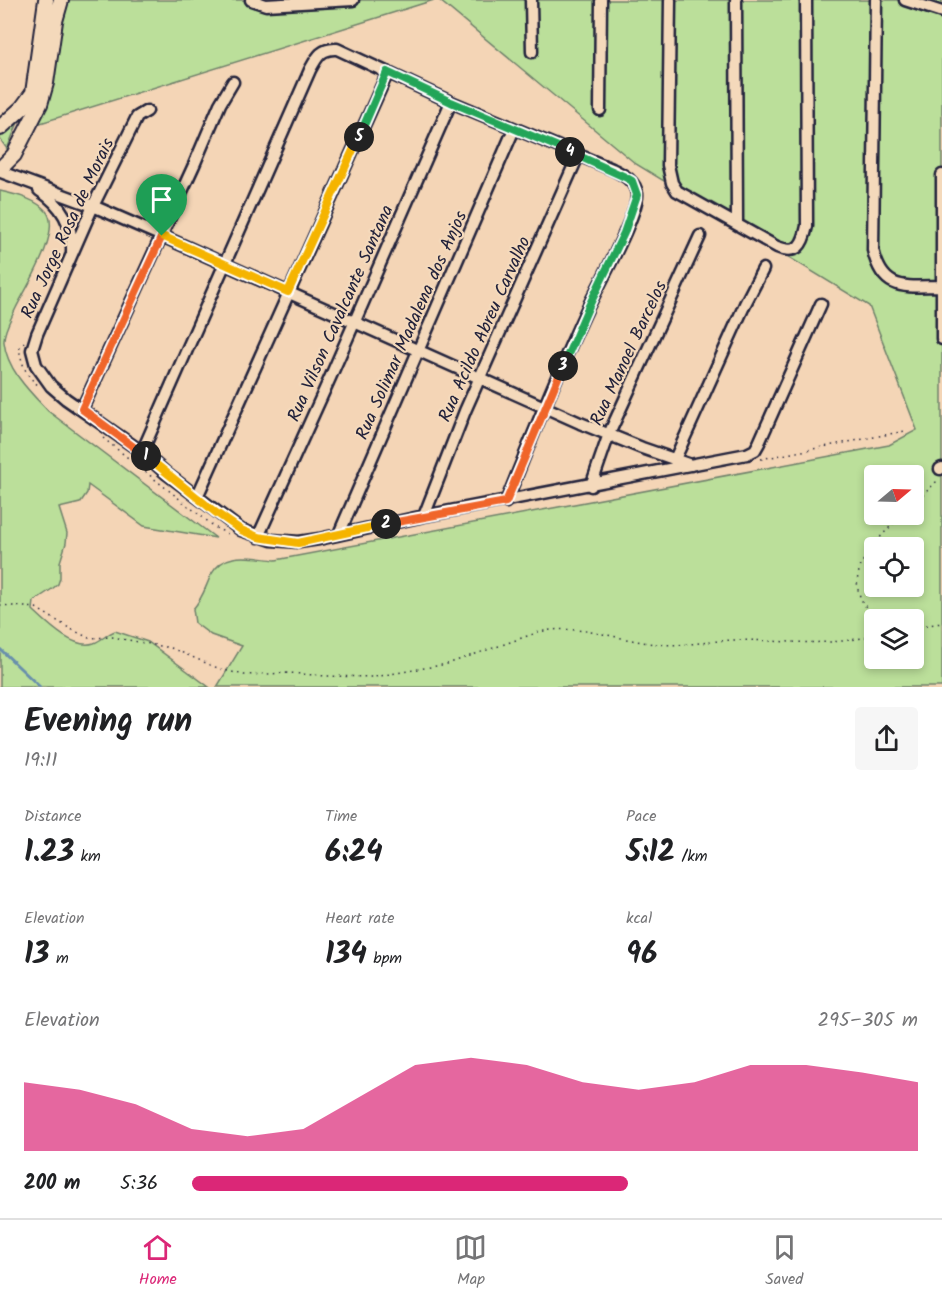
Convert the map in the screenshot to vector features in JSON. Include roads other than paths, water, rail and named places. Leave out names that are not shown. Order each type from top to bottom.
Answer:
[{"type":"street","points":[[0,128],[22,108],[33,93],[46,0]]},
{"type":"street","points":[[60,0],[46,83],[40,104],[14,156],[1,167],[55,201],[63,211],[71,231],[72,258]]},
{"type":"street","points":[[252,0],[266,5],[353,0]]},
{"type":"street","points":[[531,0],[532,52]]},
{"type":"street","points":[[600,110],[601,0]]},
{"type":"street","points":[[670,0],[668,165],[672,183],[685,196],[787,251],[800,246],[805,238],[807,226],[806,0]]},
{"type":"street","points":[[736,0],[737,224]]},
{"type":"street","points":[[876,0],[873,250],[881,273],[894,283],[907,286],[941,286]]},
{"type":"street","points":[[905,0],[942,12]]},
{"type":"street","points":[[142,452],[310,70],[320,53],[327,49],[340,50],[451,102],[632,181],[637,195],[624,233],[545,406],[506,502]]},
{"type":"street","points":[[197,496],[387,72]]},
{"type":"street","points":[[233,82],[223,98],[82,409],[142,452],[241,530],[258,537],[298,543],[424,516],[591,486],[747,454],[754,450],[821,304]]},
{"type":"street","name":"Rua Vilson Cavalcante Santana","points":[[258,537],[451,102]]},
{"type":"street","name":"Rua Jorge Rosa de Morais","points":[[82,409],[51,386],[36,365],[32,350],[93,206],[137,117],[147,111]]},
{"type":"street","name":"Rua Solimar Madalena dos Anjos","points":[[339,534],[514,129]]},
{"type":"street","name":"Rua Acildo Abreu Carvalho","points":[[424,516],[480,377],[578,156]]},
{"type":"street","points":[[942,175],[942,339]]},
{"type":"street","points":[[24,180],[93,206],[609,434],[692,465]]},
{"type":"street","name":"Rua Manoel Barcelos","points":[[591,486],[609,434],[700,236]]},
{"type":"street","points":[[675,459],[741,312],[763,269]]},
{"type":"waterway","points":[[0,649],[40,687]]}]
